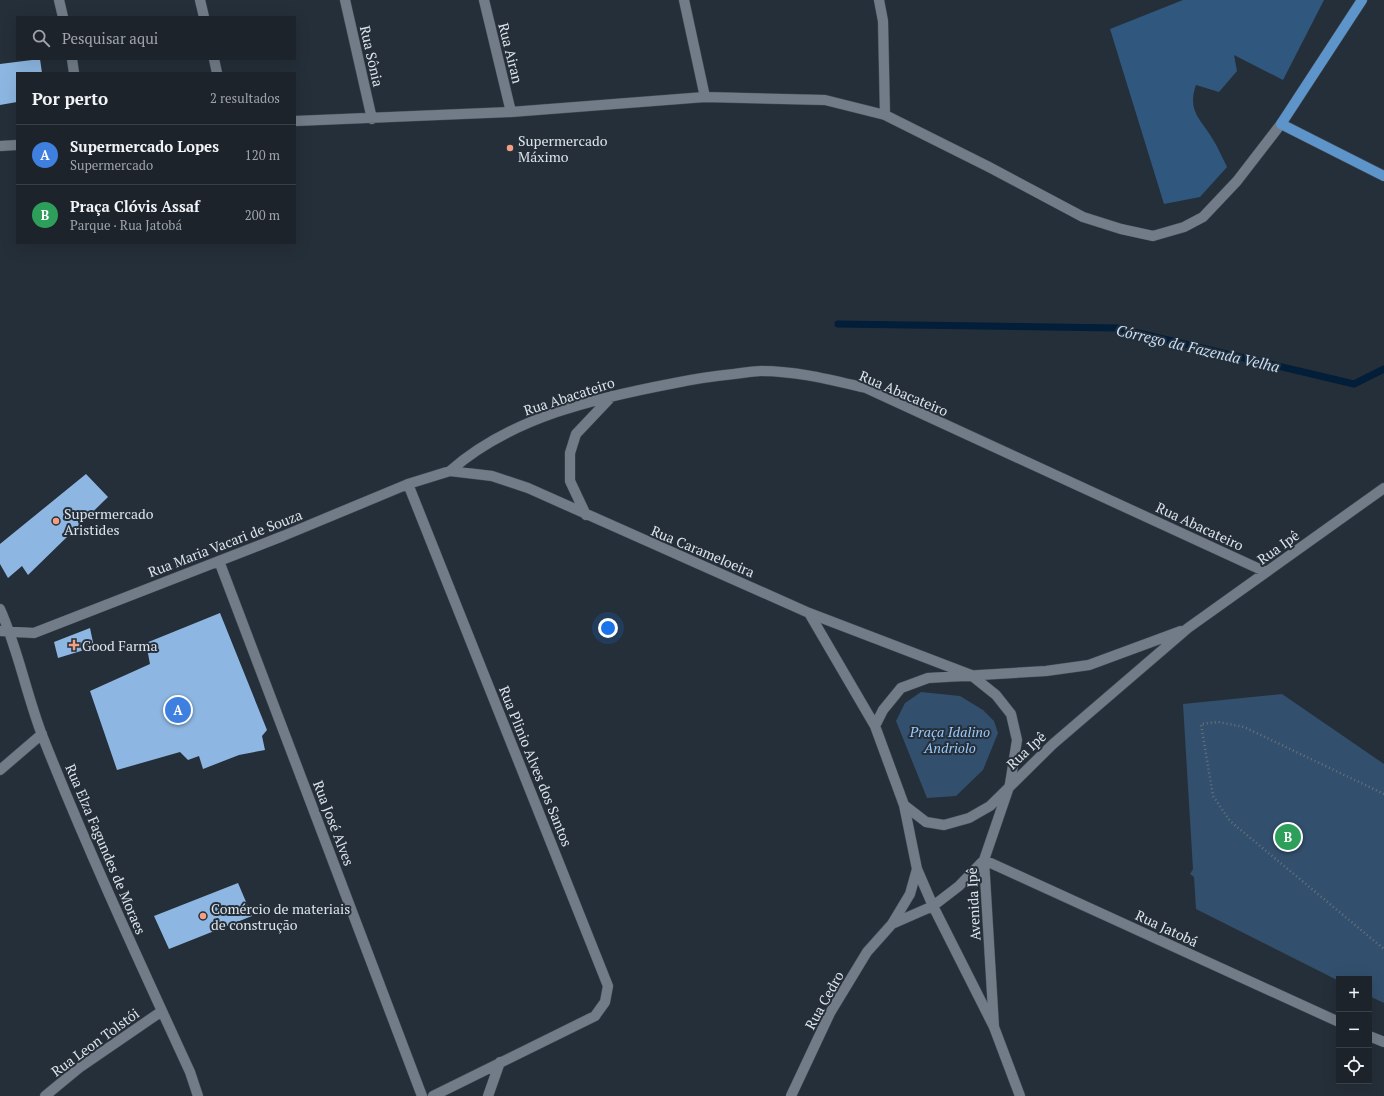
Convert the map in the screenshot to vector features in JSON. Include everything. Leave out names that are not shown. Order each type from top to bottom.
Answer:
[{"type":"main road","points":[[1362,0],[1281,124],[1384,176]]},
{"type":"street","points":[[59,0],[63,16]]},
{"type":"street","points":[[200,0],[204,16]]},
{"type":"street","name":"Rua Sônia","points":[[345,0],[372,119]]},
{"type":"street","name":"Rua Airan","points":[[484,0],[511,112]]},
{"type":"street","points":[[684,0],[705,97]]},
{"type":"street","points":[[879,0],[883,21],[885,115]]},
{"type":"street","points":[[72,60],[74,72]]},
{"type":"street","points":[[214,60],[217,72]]},
{"type":"street","points":[[296,121],[511,112],[705,97],[825,100],[885,115],[989,167],[1083,217],[1121,229],[1152,236],[1184,227],[1203,217],[1237,182],[1281,124]]},
{"type":"street","points":[[0,146],[16,145]]},
{"type":"street","name":"Rua Abacateiro","points":[[450,471],[468,455],[501,435],[532,421],[613,395],[697,378],[761,371],[817,377],[866,388],[1266,572]]},
{"type":"street","points":[[586,515],[570,481],[570,454],[576,434],[613,395]]},
{"type":"street","name":"Rua Maria Vacari de Souza","points":[[5,631],[34,633],[283,536],[408,484],[450,471]]},
{"type":"street","name":"Rua Carameloeira","points":[[450,471],[492,476],[528,488],[809,613],[971,675]]},
{"type":"street","name":"Rua Plinio Alves dos Santos","points":[[408,484],[608,986],[605,1002],[596,1016],[433,1096]]},
{"type":"street","name":"Rua Ipê","points":[[1010,784],[1053,744],[1188,628],[1384,488]]},
{"type":"street","name":"Rua José Alves","points":[[219,560],[422,1096]]},
{"type":"street","name":"Rua Elza Fagundes de Moraes","points":[[0,609],[5,631],[42,734],[85,837],[190,1072],[198,1096]]},
{"type":"street","points":[[809,613],[875,726],[904,805],[926,822],[944,825],[970,818],[990,806],[1010,784],[1018,740],[1011,714],[996,695],[971,675],[928,678],[901,688],[883,710],[875,726]]},
{"type":"street","name":"Rua Ipê","points":[[971,675],[1046,671],[1089,665],[1188,628]]},
{"type":"street","points":[[0,770],[42,734]]},
{"type":"street","name":"Avenida Ipê","points":[[994,1027],[984,860],[1010,784]]},
{"type":"street","name":"Avenida Ipê","points":[[904,805],[917,869],[933,906],[994,1027],[1020,1096]]},
{"type":"street","name":"Rua Cedro","points":[[892,924],[933,906],[959,886],[984,860]]},
{"type":"street","name":"Rua Jatobá","points":[[984,860],[1336,1021]]},
{"type":"street","name":"Rua Cedro","points":[[791,1096],[830,1013],[867,952],[892,924],[910,894],[917,869]]},
{"type":"street","name":"Rua Leon Tolstói","points":[[45,1096],[79,1068],[162,1011]]},
{"type":"street","points":[[1372,1037],[1384,1042]]},
{"type":"street","points":[[488,1096],[500,1062]]},
{"type":"path","points":[[1384,794],[1244,727],[1218,722],[1201,724],[1213,796],[1230,821],[1384,949]]},
{"type":"green space","name":"Praça Idalino Andriolo","points":[[921,692],[960,696],[983,710],[994,721],[998,733],[983,770],[956,796],[927,798],[896,721],[905,703]]},
{"type":"green space","points":[[1282,694],[1384,764],[1384,1003],[1372,997],[1372,976],[1336,976],[1336,979],[1196,909],[1194,877],[1190,874],[1193,869],[1183,704]]},
{"type":"shaded area","points":[[1183,0],[1324,0],[1283,80],[1234,55],[1237,71],[1219,92],[1196,85],[1193,101],[1196,114],[1214,141],[1227,167],[1200,197],[1164,204],[1110,29]]},
{"type":"building","points":[[40,60],[42,72],[16,72],[16,102],[0,105],[0,64]]},
{"type":"building","name":"Supermercado Aristides","points":[[86,474],[108,497],[28,575],[22,566],[8,578],[0,564],[0,544]]},
{"type":"building","points":[[220,613],[267,730],[262,736],[265,750],[239,755],[203,769],[199,756],[188,760],[180,752],[117,770],[90,691],[150,664],[146,643]]},
{"type":"building","name":"Good Farma","points":[[90,628],[94,647],[58,658],[54,642]]},
{"type":"building","name":"Comércio de materiais de construção","points":[[238,883],[252,916],[169,949],[154,916]]},
{"type":"waterway","name":"Córrego da Fazenda Velha","points":[[838,324],[1117,328],[1354,384],[1384,369]]},
{"type":"place","name":"Supermercado Máximo","points":[[510,148]]},
{"type":"place","name":"Supermercado Aristides","points":[[56,521]]},
{"type":"place","name":"Good Farma","points":[[74,645]]},
{"type":"place","name":"Supermercado Lopes","points":[[178,710]]},
{"type":"place","name":"Praça Clóvis Assaf","points":[[1288,837]]},
{"type":"place","name":"Comércio de materiais de construção","points":[[203,916]]}]
